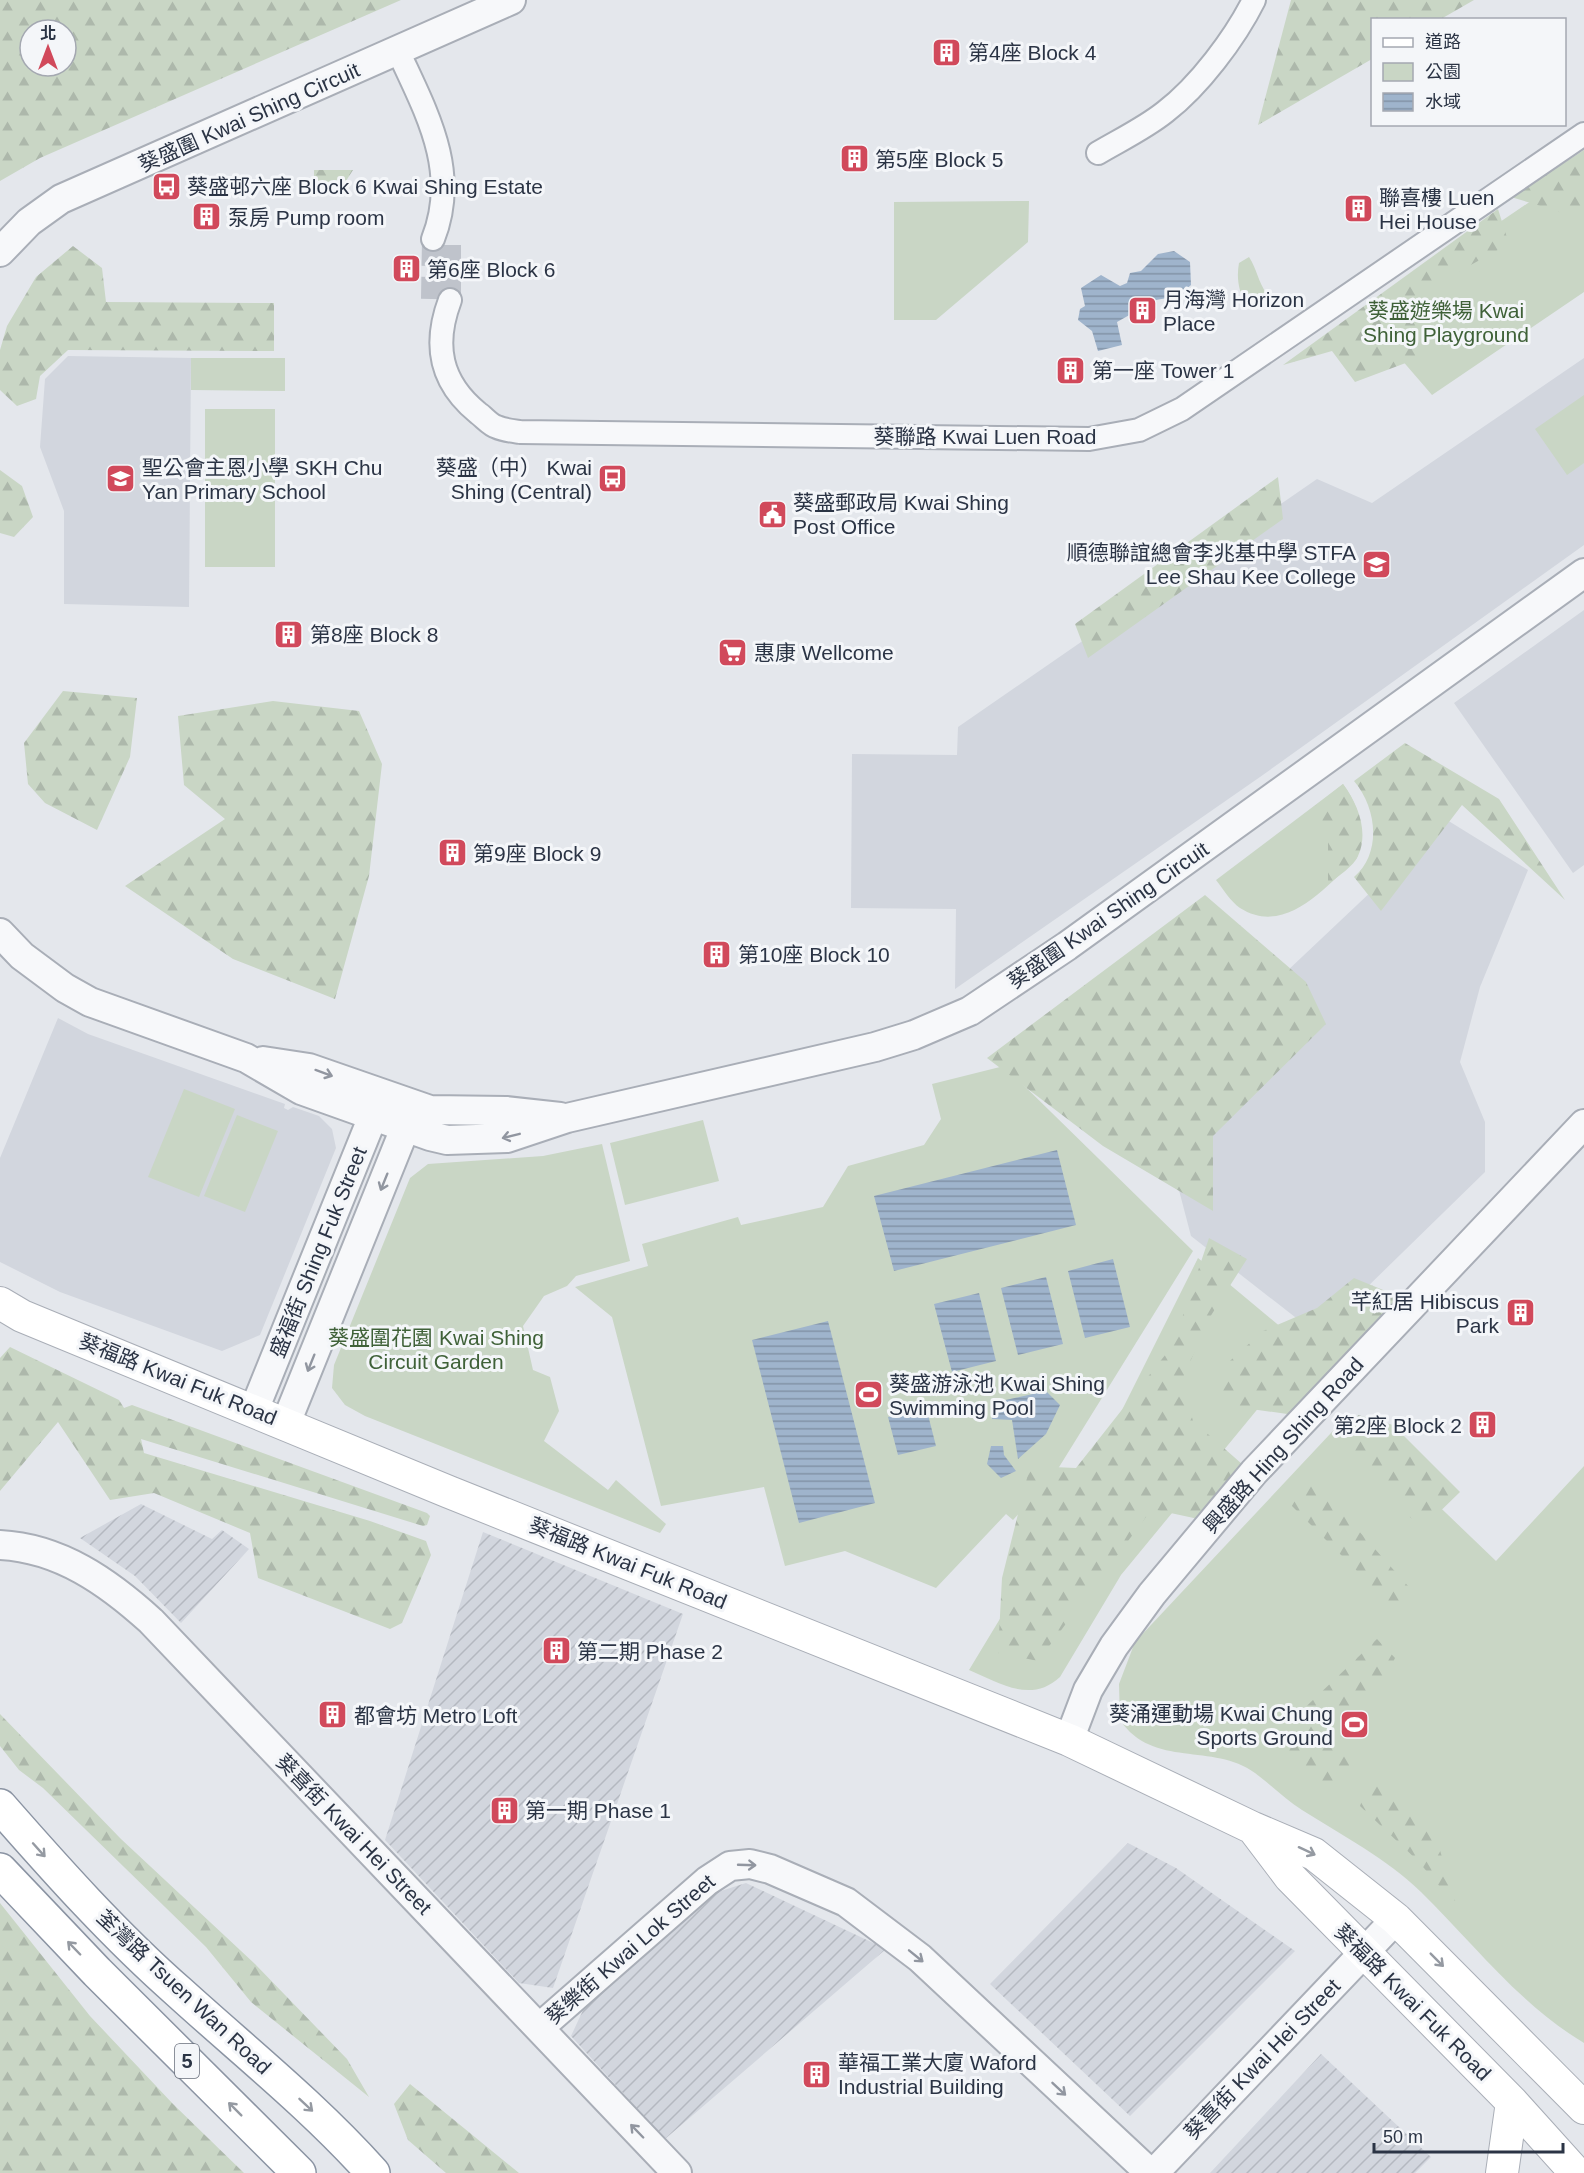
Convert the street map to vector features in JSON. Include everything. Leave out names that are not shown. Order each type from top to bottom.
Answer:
[{"type":"highway","name":"荃灣路 Tsuen Wan Road","points":[[0,1806],[79,1895],[178,1992],[273,2074],[339,2136],[373,2173]]},
{"type":"highway","name":"荃灣路 Tsuen Wan Road","points":[[0,1870],[288,2166]]},
{"type":"highway","points":[[339,2136],[395,2173]]},
{"type":"main road","name":"葵福路 Kwai Fuk Road","points":[[0,1303],[22,1316],[449,1492],[1069,1740],[1253,1828],[1314,1854],[1396,1919],[1584,2108]]},
{"type":"main road","name":"葵福路 Kwai Fuk Road","points":[[1253,1828],[1290,1877],[1512,2102],[1576,2173]]},
{"type":"main road","points":[[1549,2071],[1584,2075]]},
{"type":"main road","points":[[1502,2173],[1512,2102]]},
{"type":"street","name":"葵盛圍 Kwai Shing Circuit","points":[[0,252],[29,222],[61,199],[511,0]]},
{"type":"street","points":[[1098,153],[1165,112],[1182,96],[1239,28],[1254,0]]},
{"type":"street","points":[[398,51],[436,138],[442,163],[442,239]]},
{"type":"street","name":"葵聯路 Kwai Luen Road","points":[[441,299],[441,348],[445,369],[452,386],[463,401],[496,427],[520,432],[1089,439],[1139,430],[1182,409],[1584,134]]},
{"type":"street","name":"葵盛圍 Kwai Shing Circuit","points":[[0,933],[22,957],[65,988],[90,1002],[246,1058],[301,1090],[378,1105],[410,1117],[447,1140],[507,1138],[567,1118],[875,1047],[914,1035],[970,1011],[1076,939],[1584,573]]},
{"type":"street","name":"盛福街 Shing Fuk Street","points":[[254,1410],[378,1105]]},
{"type":"street","name":"盛福街 Shing Fuk Street","points":[[286,1423],[410,1117]]},
{"type":"street","name":"興盛路 Hing Shing Road","points":[[1069,1740],[1088,1690],[1114,1646],[1152,1594],[1254,1472],[1584,1124]]},
{"type":"street","name":"葵喜街 Kwai Hei Street","points":[[0,1545],[21,1546],[53,1555],[118,1591],[151,1621],[677,2173]]},
{"type":"street","name":"葵樂街 Kwai Lok Street","points":[[539,2028],[707,1881],[730,1866],[750,1864],[770,1869],[846,1902],[920,1958],[1152,2173]]},
{"type":"street","name":"葵喜街 Kwai Hei Street","points":[[1152,2173],[1396,1919]]},
{"type":"shaded area","name":"聖公會主恩小學 SKH Chu Yan Primary School","points":[[68,356],[191,358],[189,607],[64,604],[64,511],[40,447],[45,379]]},
{"type":"shaded area","points":[[1584,358],[1584,545],[1260,777],[955,989],[956,909],[851,908],[852,754],[957,755],[958,727],[1317,479],[1372,503]]},
{"type":"shaded area","points":[[1584,610],[1584,865],[1573,873],[1454,703]]},
{"type":"shaded area","points":[[1447,820],[1528,870],[1480,987],[1460,1062],[1485,1122],[1485,1172],[1318,1335],[1191,1236],[1169,1152],[1285,973]]},
{"type":"shaded area","points":[[58,1018],[88,1034],[285,1104],[284,1108],[288,1110],[293,1107],[319,1116],[332,1129],[336,1148],[260,1335],[222,1351],[60,1292],[0,1262],[0,1158]]},
{"type":"shaded area","points":[[141,1504],[212,1539],[222,1530],[249,1549],[181,1623],[135,1576],[80,1538]]},
{"type":"shaded area","points":[[483,1532],[683,1614],[553,1988],[519,1983],[385,1840]]},
{"type":"shaded area","points":[[1128,1843],[1176,1868],[1295,1951],[1130,2116],[990,1984]]},
{"type":"shaded area","points":[[746,1883],[886,1949],[665,2139],[571,2036],[592,1991],[702,1897]]},
{"type":"shaded area","points":[[1321,2054],[1431,2157],[1415,2173],[1210,2173]]},
{"type":"green space","points":[[0,0],[401,0],[40,158],[0,181]]},
{"type":"green space","points":[[1291,0],[1474,0],[1443,18],[1371,18],[1371,60],[1258,125]]},
{"type":"green space","points":[[1584,150],[1584,224],[1557,211],[1511,197]]},
{"type":"green space","name":"葵盛遊樂場 Kwai Shing Playground","points":[[1584,165],[1584,292],[1432,395],[1363,315]]},
{"type":"green space","points":[[314,170],[353,170],[337,195],[314,195]]},
{"type":"green space","points":[[1029,201],[1028,242],[936,320],[894,320],[894,202]]},
{"type":"green space","points":[[1498,209],[1509,244],[1425,290],[1419,358],[1355,382],[1332,351],[1283,365]]},
{"type":"green space","points":[[73,246],[102,268],[106,302],[274,303],[274,351],[68,350],[40,376],[36,399],[17,406],[0,390],[0,350],[7,326],[36,277]]},
{"type":"green space","points":[[1249,257],[1267,294],[1248,308],[1240,292],[1238,275],[1239,263]]},
{"type":"green space","points":[[191,358],[285,358],[285,391],[191,390]]},
{"type":"green space","points":[[1584,395],[1584,463],[1567,475],[1535,429]]},
{"type":"green space","points":[[205,409],[275,409],[275,567],[205,567]]},
{"type":"green space","points":[[0,470],[22,486],[33,517],[14,537],[0,533]]},
{"type":"green space","points":[[1278,477],[1283,519],[1088,658],[1075,624]]},
{"type":"green space","points":[[63,691],[137,698],[130,757],[97,830],[45,803],[28,784],[24,743]]},
{"type":"green space","points":[[273,701],[359,711],[382,764],[369,876],[335,999],[233,959],[125,886],[225,819],[184,785],[178,716]]},
{"type":"green space","points":[[1405,743],[1499,799],[1565,900],[1462,805],[1381,911],[1354,877],[1369,856],[1373,830],[1368,804],[1354,781]]},
{"type":"green space","points":[[1343,784],[1357,810],[1361,828],[1357,858],[1318,894],[1289,912],[1273,916],[1257,915],[1240,908],[1230,899],[1216,880]]},
{"type":"green space","points":[[1343,784],[1360,818],[1361,847],[1356,860],[1330,883],[1328,881],[1328,830],[1314,807]]},
{"type":"green space","points":[[1205,895],[1306,982],[1326,1024],[1213,1136],[1213,1211],[1103,1146],[987,1058]]},
{"type":"green space","name":"葵盛游泳池 Kwai Shing Swimming Pool","points":[[1004,1066],[1193,1251],[1056,1472],[1013,1520],[1006,1514],[936,1588],[845,1551],[785,1566],[764,1487],[661,1506],[612,1317],[575,1287],[648,1266],[642,1244],[738,1217],[741,1225],[823,1207],[848,1166],[924,1145],[941,1119],[932,1084]]},
{"type":"green space","points":[[184,1089],[235,1109],[199,1197],[148,1177]]},
{"type":"green space","points":[[237,1115],[278,1131],[245,1212],[204,1196]]},
{"type":"green space","points":[[703,1120],[719,1181],[625,1205],[610,1143]]},
{"type":"green space","name":"葵盛圍花園 Kwai Shing Circuit Garden","points":[[602,1144],[630,1261],[576,1276],[567,1286],[544,1296],[523,1326],[533,1370],[550,1377],[559,1411],[544,1441],[608,1490],[616,1480],[666,1524],[660,1533],[365,1416],[345,1405],[332,1388],[334,1365],[410,1178],[428,1164],[543,1156]]},
{"type":"green space","points":[[1209,1238],[1247,1259],[1210,1317],[1182,1380],[1193,1421],[1242,1464],[1203,1520],[1152,1509],[1038,1661],[998,1653],[1002,1578],[1030,1466],[1076,1468],[1173,1345]]},
{"type":"green space","points":[[1198,1258],[1307,1349],[1121,1575],[1060,1677],[1049,1685],[1027,1690],[1004,1685],[969,1670],[1102,1450]]},
{"type":"green space","points":[[1354,1278],[1405,1299],[1294,1415],[1223,1405],[1221,1369],[1263,1331],[1317,1308]]},
{"type":"green space","points":[[10,1347],[119,1400],[124,1408],[132,1405],[427,1513],[430,1516],[427,1525],[423,1526],[141,1439],[144,1453],[370,1521],[426,1541],[431,1555],[402,1623],[390,1629],[258,1578],[250,1533],[154,1493],[110,1500],[58,1422],[0,1491],[0,1358]]},
{"type":"green space","points":[[1358,1415],[1393,1425],[1460,1492],[1422,1529],[1340,1447]]},
{"type":"green space","name":"葵涌運動場 Kwai Chung Sports Ground","points":[[1346,1417],[1496,1561],[1584,1466],[1584,2043],[1518,1992],[1421,1892],[1379,1858],[1302,1810],[1255,1773],[1238,1764],[1221,1759],[1149,1745],[1134,1735],[1120,1720],[1119,1684],[1135,1642]]},
{"type":"green space","points":[[1302,1480],[1323,1491],[1417,1596],[1401,1615],[1285,1499]]},
{"type":"green space","points":[[1377,1639],[1395,1658],[1384,1681],[1322,1739],[1354,1757],[1331,1797],[1271,1740]]},
{"type":"green space","points":[[0,1714],[121,1839],[255,1964],[347,2059],[369,2097],[251,2002],[206,1947],[43,1788],[19,1770],[0,1746]]},
{"type":"green space","points":[[1371,1776],[1389,1789],[1436,1837],[1457,1907],[1418,1861],[1360,1806]]},
{"type":"green space","points":[[0,1903],[90,2016],[173,2104],[244,2173],[0,2173]]},
{"type":"green space","points":[[410,2084],[519,2173],[446,2173],[408,2140],[394,2104]]},
{"type":"water","points":[[1174,251],[1190,262],[1191,285],[1178,296],[1156,300],[1117,322],[1122,345],[1098,351],[1092,331],[1078,320],[1080,309],[1085,306],[1081,288],[1101,275],[1120,286],[1127,283],[1130,273],[1141,271],[1158,254]]},
{"type":"water","points":[[1057,1150],[1076,1225],[894,1271],[874,1196]]},
{"type":"water","points":[[1113,1259],[1130,1327],[1085,1338],[1068,1271]]},
{"type":"water","points":[[1046,1277],[1063,1344],[1018,1355],[1001,1288]]},
{"type":"water","points":[[979,1293],[996,1361],[952,1372],[934,1304]]},
{"type":"water","points":[[828,1321],[875,1503],[799,1523],[752,1340]]},
{"type":"water","points":[[1046,1391],[1060,1405],[1046,1434],[1018,1459],[1012,1420],[992,1419],[992,1403]]},
{"type":"water","points":[[926,1407],[936,1446],[898,1455],[888,1417]]},
{"type":"water","points":[[991,1446],[1003,1446],[1004,1455],[1016,1471],[1001,1478],[987,1464]]},
{"type":"tunnel","points":[[432,299],[433,239]]},
{"type":"tunnel","points":[[450,239],[450,300]]},
{"type":"place","name":"第4座 Block 4","points":[[947,52]]},
{"type":"place","name":"第5座 Block 5","points":[[854,159]]},
{"type":"place","name":"葵盛邨六座 Block 6 Kwai Shing Estate","points":[[166,186]]},
{"type":"place","name":"聯喜樓 Luen Hei House","points":[[1358,209]]},
{"type":"place","name":"泵房 Pump room","points":[[207,217]]},
{"type":"place","name":"第6座 Block 6","points":[[406,269]]},
{"type":"place","name":"月海灣 Horizon Place","points":[[1142,311]]},
{"type":"place","name":"第一座 Tower 1","points":[[1071,370]]},
{"type":"place","name":"聖公會主恩小學 SKH Chu Yan Primary School","points":[[121,479]]},
{"type":"place","name":"葵盛（中） Kwai Shing (Central)","points":[[613,479]]},
{"type":"place","name":"葵盛郵政局 Kwai Shing Post Office","points":[[772,514]]},
{"type":"place","name":"順德聯誼總會李兆基中學 STFA Lee Shau Kee College","points":[[1377,564]]},
{"type":"place","name":"第8座 Block 8","points":[[289,634]]},
{"type":"place","name":"惠康 Wellcome","points":[[733,652]]},
{"type":"place","name":"第9座 Block 9","points":[[452,853]]},
{"type":"place","name":"第10座 Block 10","points":[[717,954]]},
{"type":"place","name":"芊紅居 Hibiscus Park","points":[[1520,1313]]},
{"type":"place","name":"葵盛游泳池 Kwai Shing Swimming Pool","points":[[868,1395]]},
{"type":"place","name":"第2座 Block 2","points":[[1483,1425]]},
{"type":"place","name":"第二期 Phase 2","points":[[556,1651]]},
{"type":"place","name":"都會坊 Metro Loft","points":[[333,1715]]},
{"type":"place","name":"葵涌運動場 Kwai Chung Sports Ground","points":[[1354,1725]]},
{"type":"place","name":"第一期 Phase 1","points":[[504,1810]]},
{"type":"place","name":"華福工業大廈 Waford Industrial Building","points":[[817,2074]]}]
